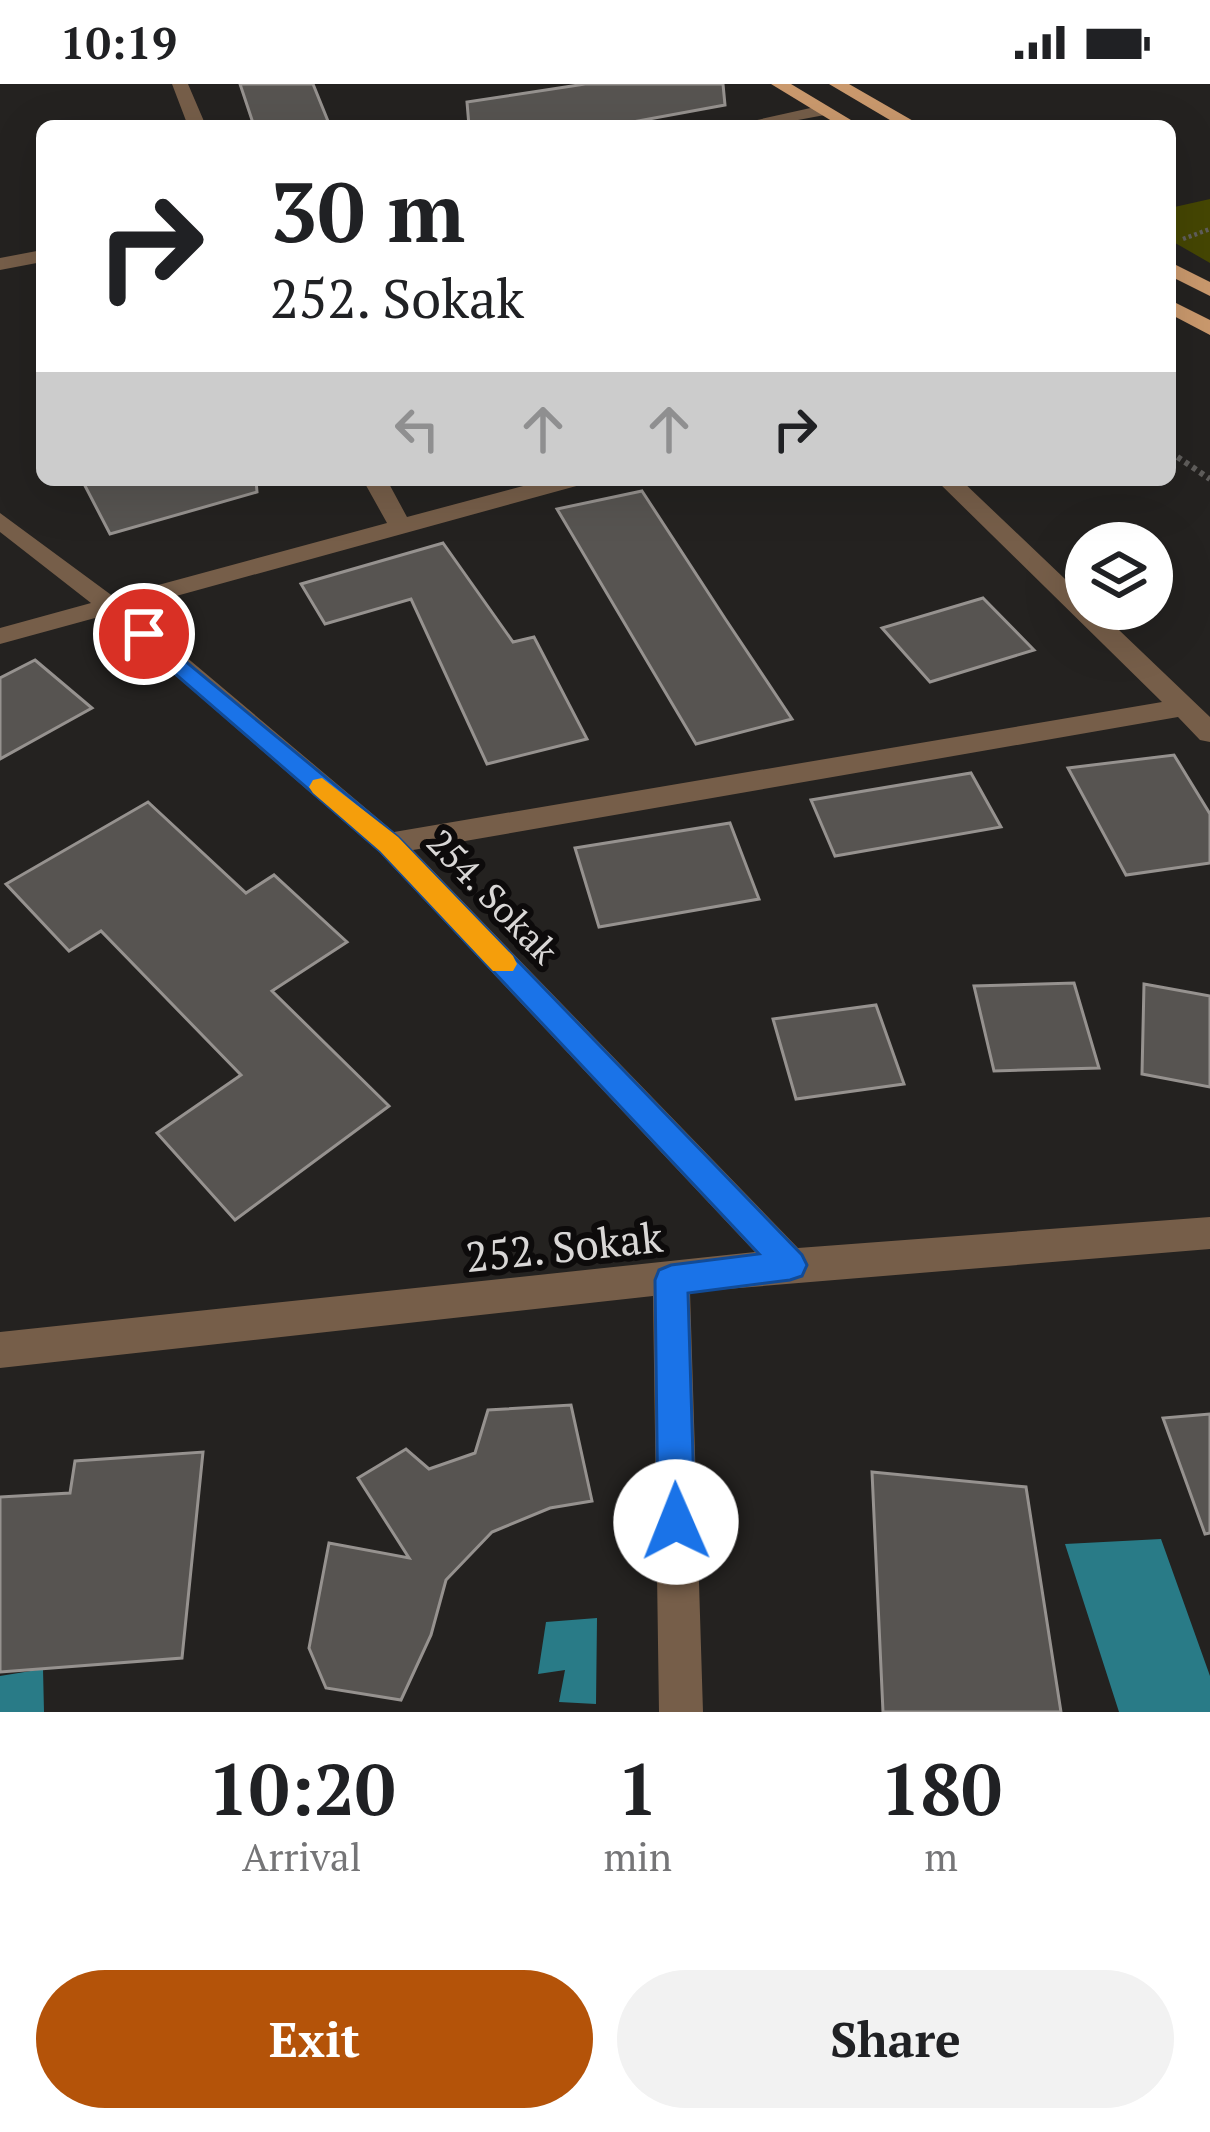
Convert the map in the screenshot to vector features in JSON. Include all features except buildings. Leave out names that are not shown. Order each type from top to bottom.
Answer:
[{"type":"main road","points":[[778,84],[842,120]]},
{"type":"main road","points":[[837,84],[903,120]]},
{"type":"main road","points":[[1176,271],[1209,288]]},
{"type":"main road","points":[[1176,309],[1210,329]]},
{"type":"street","points":[[180,84],[195,120]]},
{"type":"street","points":[[771,120],[824,110]]},
{"type":"street","points":[[0,264],[36,257]]},
{"type":"street","points":[[378,486],[400,526]]},
{"type":"street","points":[[0,636],[550,486]]},
{"type":"street","points":[[954,486],[1210,733]]},
{"type":"street","name":"254. Sokak","points":[[0,520],[110,605],[389,844],[790,1265]]},
{"type":"street","points":[[389,844],[1179,708]]},
{"type":"street","name":"252. Sokak","points":[[0,1350],[790,1265],[1210,1232]]},
{"type":"street","points":[[671,1280],[681,1712]]},
{"type":"path","points":[[1176,241],[1210,229]]},
{"type":"path","points":[[1176,456],[1210,479]]},
{"type":"shaded area","points":[[1210,199],[1210,263],[1176,243],[1176,207]]},
{"type":"water","points":[[1161,1539],[1210,1676],[1210,1712],[1119,1712],[1065,1544]]},
{"type":"water","points":[[597,1618],[596,1704],[559,1702],[565,1670],[538,1674],[546,1622]]},
{"type":"water","points":[[43,1669],[44,1712],[0,1712],[0,1676]]},
{"type":"slow traffic","points":[[322,787],[389,844],[503,964]]},
{"type":"route","points":[[144,634],[389,844],[790,1265],[671,1280],[676,1522]]}]
